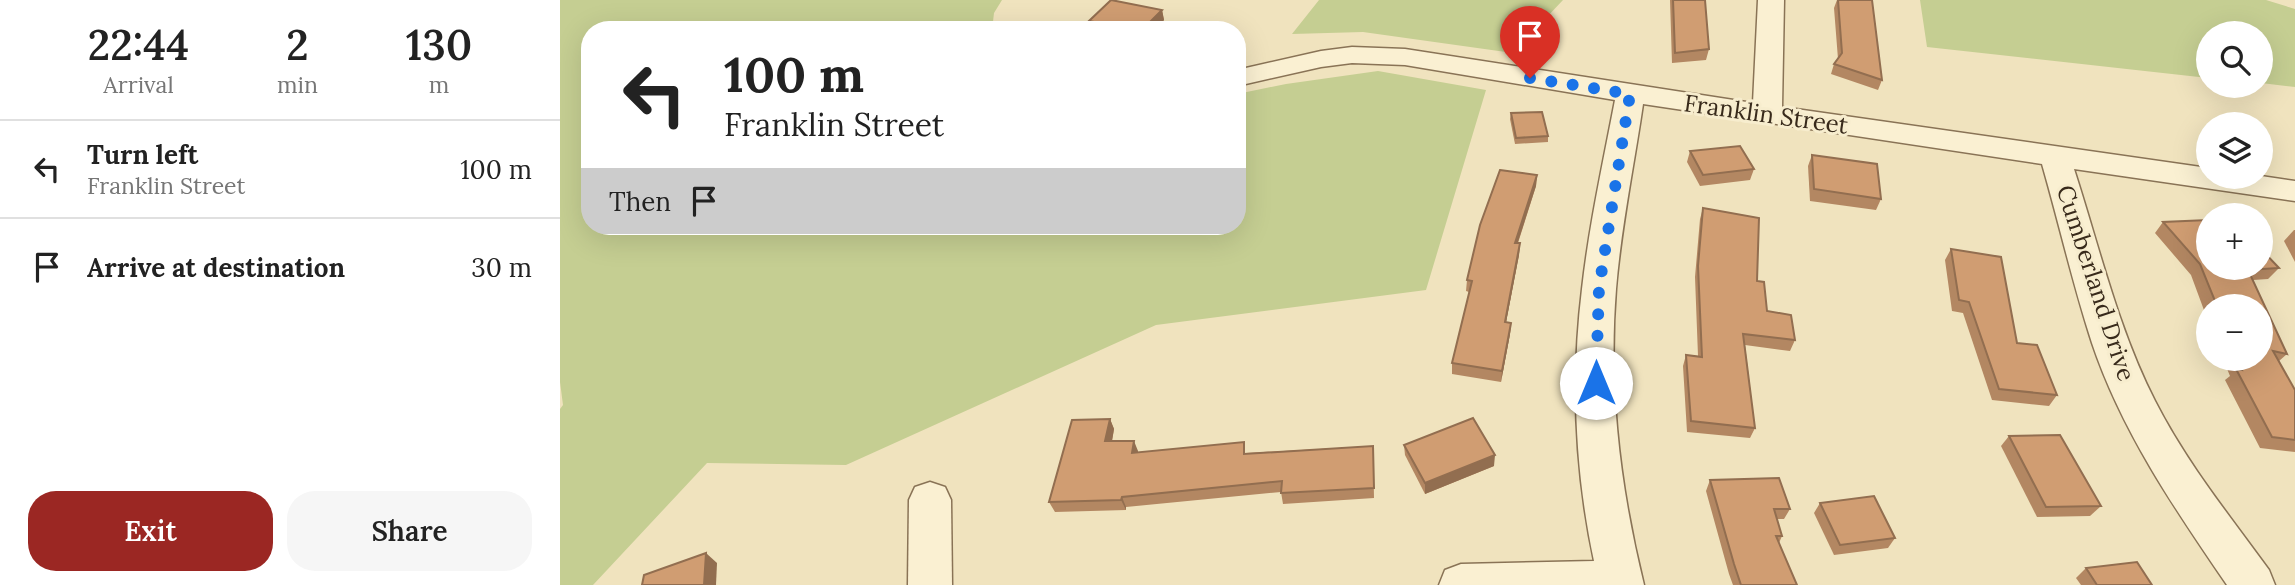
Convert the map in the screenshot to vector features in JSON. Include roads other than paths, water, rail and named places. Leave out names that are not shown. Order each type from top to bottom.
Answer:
[{"type":"street","points":[[1767,114],[1771,0]]},
{"type":"street","name":"Franklin Street","points":[[1246,76],[1321,59],[1382,55],[2295,191]]},
{"type":"street","points":[[1461,585],[1621,583],[1599,447],[1595,361],[1599,288],[1630,94]]},
{"type":"street","name":"Cumberland Drive","points":[[2055,156],[2111,344],[2138,407],[2178,479],[2253,585]]},
{"type":"street","points":[[930,500],[930,585]]}]
